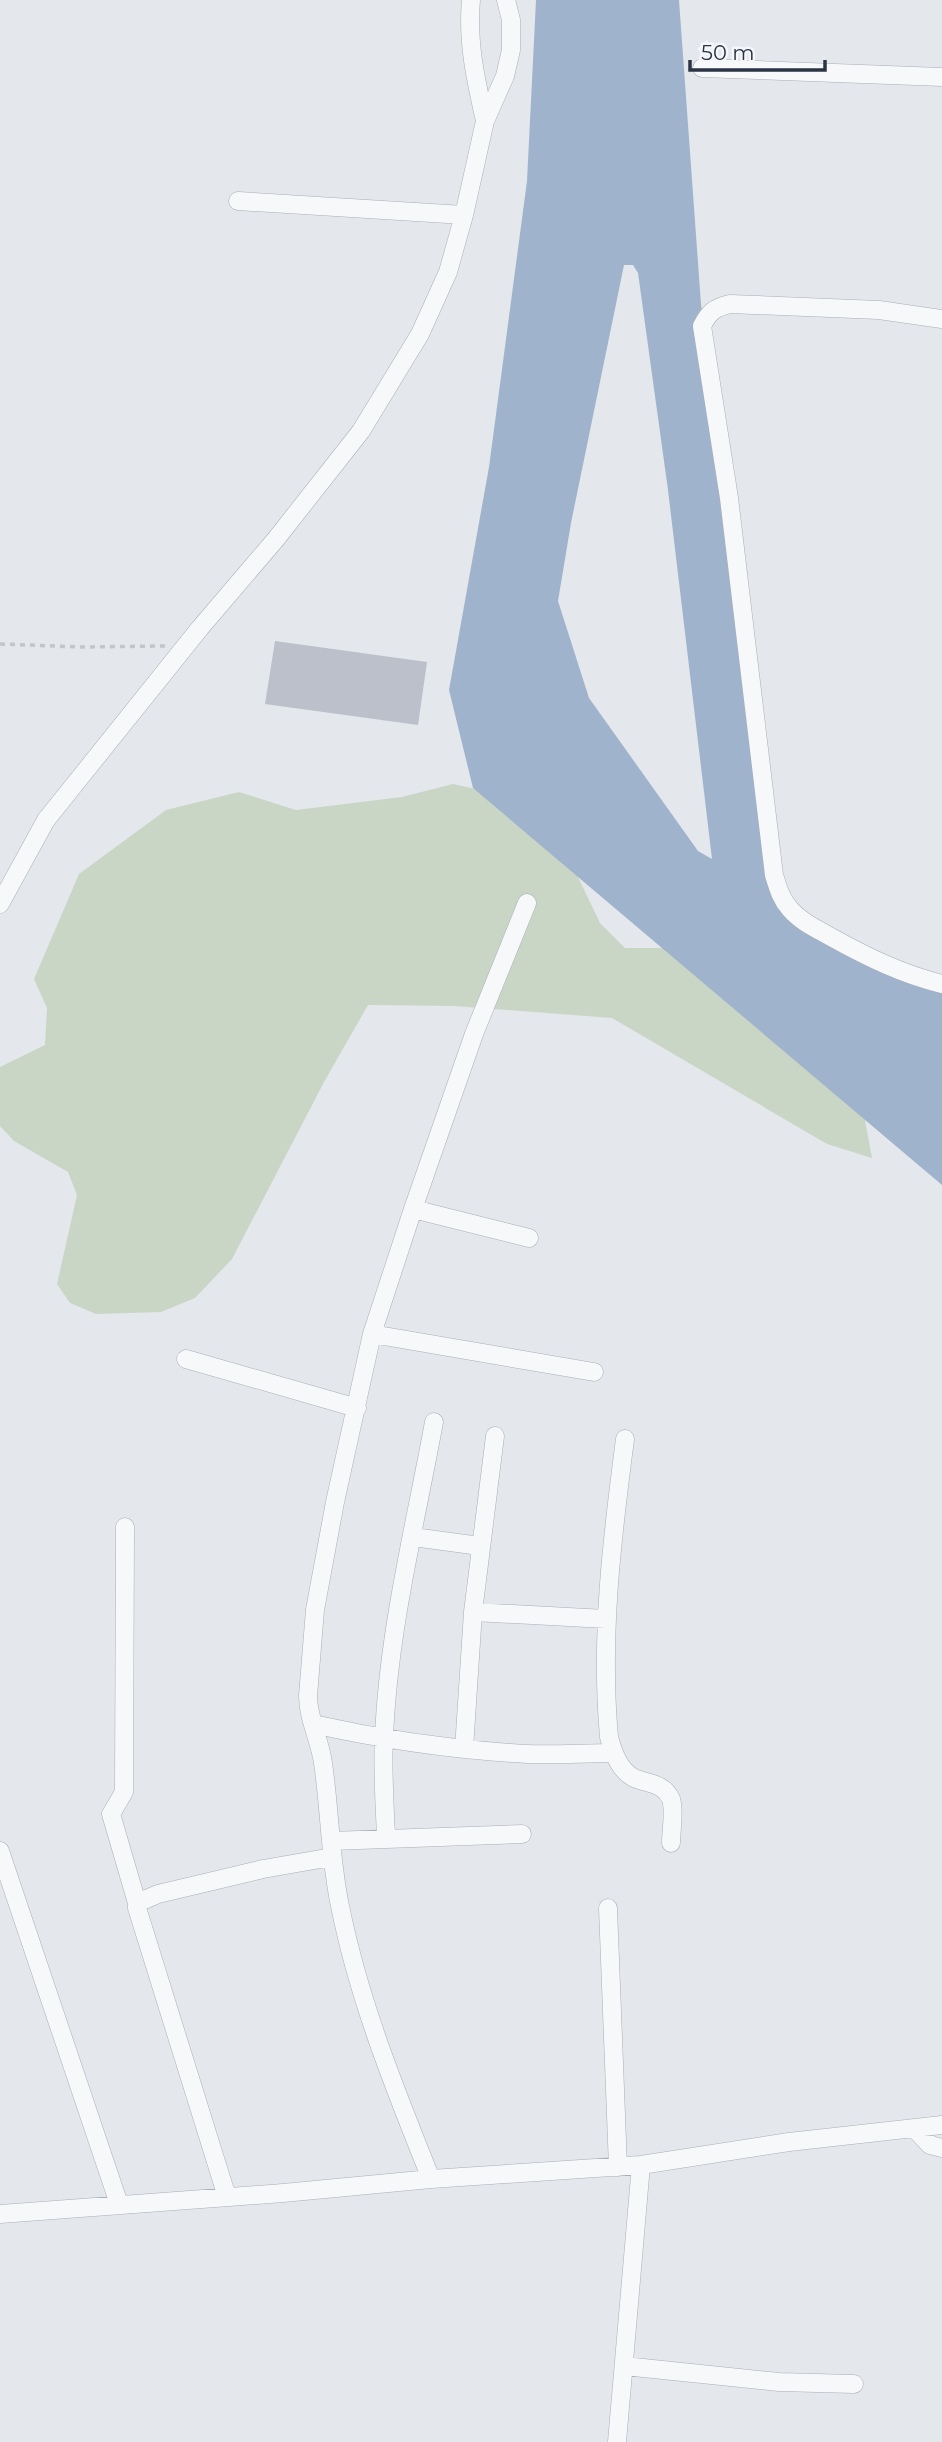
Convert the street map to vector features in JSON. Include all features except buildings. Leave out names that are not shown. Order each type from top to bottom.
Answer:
[{"type":"street","points":[[471,0],[469,23],[472,59],[485,121]]},
{"type":"street","points":[[0,904],[46,820],[185,646],[276,539],[360,431],[420,334],[448,272],[485,121],[505,76],[511,50],[511,20],[506,0]]},
{"type":"street","points":[[702,68],[942,76]]},
{"type":"street","points":[[238,201],[464,215]]},
{"type":"street","points":[[942,319],[879,310],[730,304],[708,313],[702,326],[729,498],[774,875],[779,893],[790,909],[805,922],[890,967],[913,977],[942,984]]},
{"type":"street","points":[[431,2179],[379,2048],[356,1975],[339,1904],[323,1761],[308,1709],[308,1696],[315,1610],[335,1502],[372,1334],[412,1209],[474,1034],[527,903]]},
{"type":"street","points":[[412,1209],[529,1238]]},
{"type":"street","points":[[372,1334],[594,1373]]},
{"type":"street","points":[[186,1359],[357,1408]]},
{"type":"street","points":[[386,1839],[384,1738],[391,1668],[434,1422]]},
{"type":"street","points":[[464,1749],[473,1612],[495,1436]]},
{"type":"street","points":[[625,1439],[611,1547],[606,1619],[607,1717],[613,1753],[622,1769],[633,1777],[662,1788],[670,1797],[671,1843]]},
{"type":"street","points":[[125,1527],[124,1792],[111,1814],[137,1908],[227,2197]]},
{"type":"street","points":[[413,1537],[480,1546]]},
{"type":"street","points":[[473,1612],[606,1619]]},
{"type":"street","points":[[313,1724],[384,1738],[464,1749],[528,1754],[613,1753]]},
{"type":"street","points":[[137,1903],[331,1849],[386,1839],[522,1834]]},
{"type":"street","points":[[0,1851],[119,2204]]},
{"type":"street","points":[[608,1908],[618,2167]]},
{"type":"street","points":[[0,2214],[641,2165],[789,2141],[942,2125]]},
{"type":"street","points":[[914,2128],[930,2146],[942,2148]]},
{"type":"street","points":[[617,2442],[641,2165]]},
{"type":"street","points":[[624,2366],[767,2381],[854,2384]]},
{"type":"path","points":[[0,644],[81,647],[185,646]]},
{"type":"green space","points":[[453,784],[507,796],[566,852],[600,923],[625,948],[690,948],[862,1104],[872,1158],[827,1144],[612,1018],[454,1006],[368,1005],[324,1082],[232,1259],[195,1298],[161,1312],[96,1314],[70,1303],[57,1284],[77,1195],[68,1172],[14,1141],[0,1126],[0,1067],[45,1045],[47,1008],[34,979],[79,874],[166,810],[239,792],[296,810],[402,797]]},
{"type":"water","points":[[536,0],[679,0],[701,304],[772,896],[894,967],[942,983],[942,1185],[473,788],[449,690],[489,467],[527,181]],"holes":[[[624,265],[633,265],[638,273],[668,490],[712,859],[698,851],[589,698],[558,601],[571,523]]]}]
